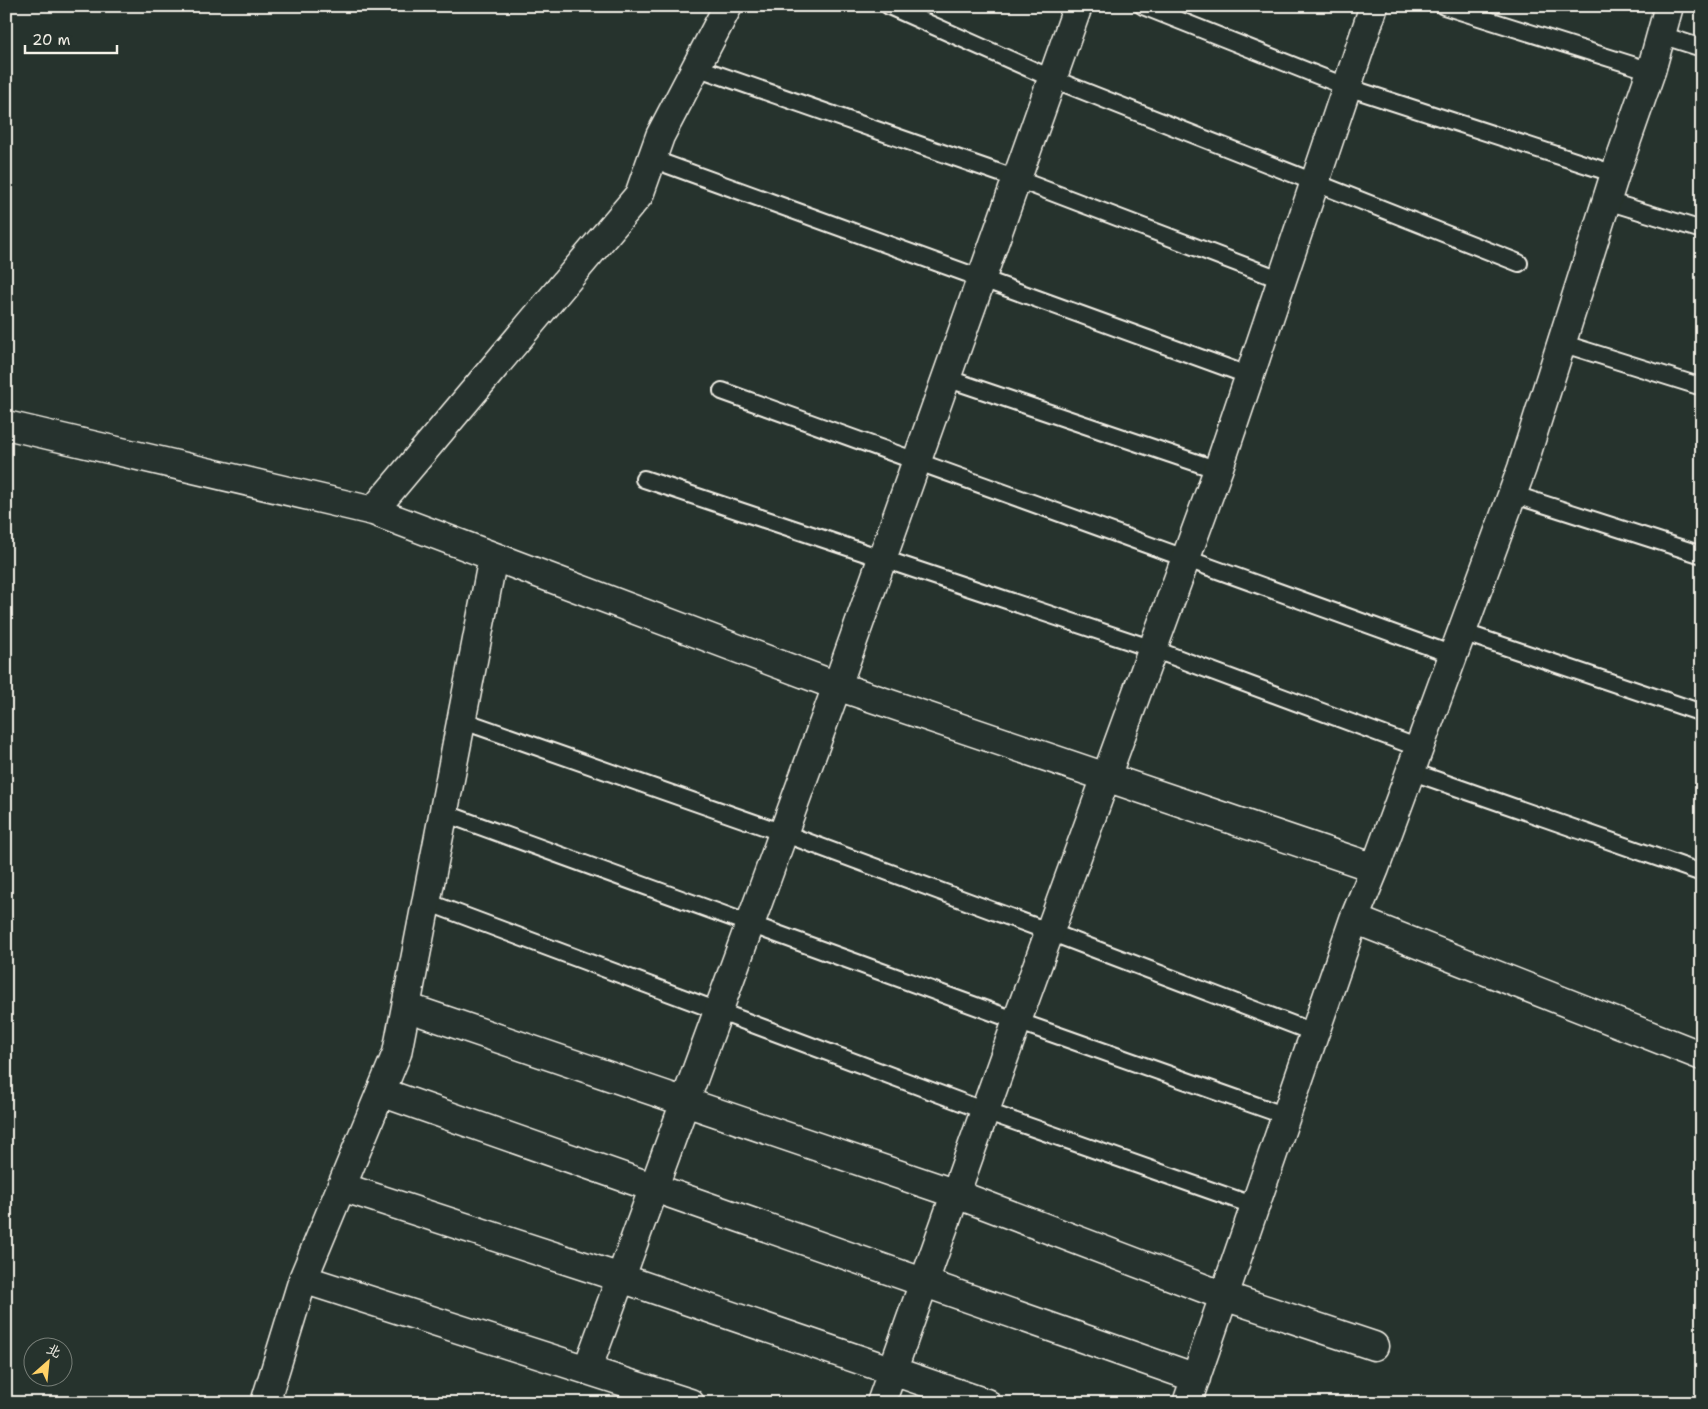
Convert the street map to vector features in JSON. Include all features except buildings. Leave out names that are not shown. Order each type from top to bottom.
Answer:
[{"type":"street","points":[[373,511],[639,195],[660,136],[728,6]]},
{"type":"street","points":[[587,1370],[837,686],[1078,6]]},
{"type":"street","points":[[881,1403],[1017,1021],[1218,470],[1374,6]]},
{"type":"street","points":[[381,1092],[924,1282],[1192,1390],[1354,919],[1375,868],[1512,494],[1615,174],[1651,71],[1669,6]]},
{"type":"street","points":[[6,425],[373,511],[837,686],[1375,868]]},
{"type":"street","points":[[272,1401],[303,1279],[398,1053],[493,557]]},
{"type":"street","points":[[1354,919],[1702,1056]]},
{"type":"street","points":[[406,1007],[956,1194],[1224,1296],[1374,1346]]},
{"type":"street","points":[[342,1187],[621,1278],[986,1403]]},
{"type":"street","points":[[303,1279],[690,1403]]},
{"type":"lane","points":[[889,6],[1053,78],[1519,263]]},
{"type":"lane","points":[[1143,6],[1347,87],[1615,174]]},
{"type":"lane","points":[[1444,6],[1651,71]]},
{"type":"lane","points":[[1661,35],[1702,48]]},
{"type":"lane","points":[[696,67],[1017,179],[1282,280]]},
{"type":"lane","points":[[652,159],[1250,376]]},
{"type":"lane","points":[[1607,201],[1702,230]]},
{"type":"lane","points":[[1561,343],[1702,387]]},
{"type":"lane","points":[[946,378],[1218,470]]},
{"type":"lane","points":[[722,391],[1186,559],[1457,643],[1702,713]]},
{"type":"lane","points":[[644,479],[1153,649],[1415,759],[1702,873]]},
{"type":"lane","points":[[1512,494],[1702,555]]},
{"type":"lane","points":[[462,720],[783,833],[1050,932],[1315,1034]]},
{"type":"lane","points":[[444,813],[1017,1021],[1286,1116]]},
{"type":"lane","points":[[427,902],[985,1111],[1255,1206]]}]
